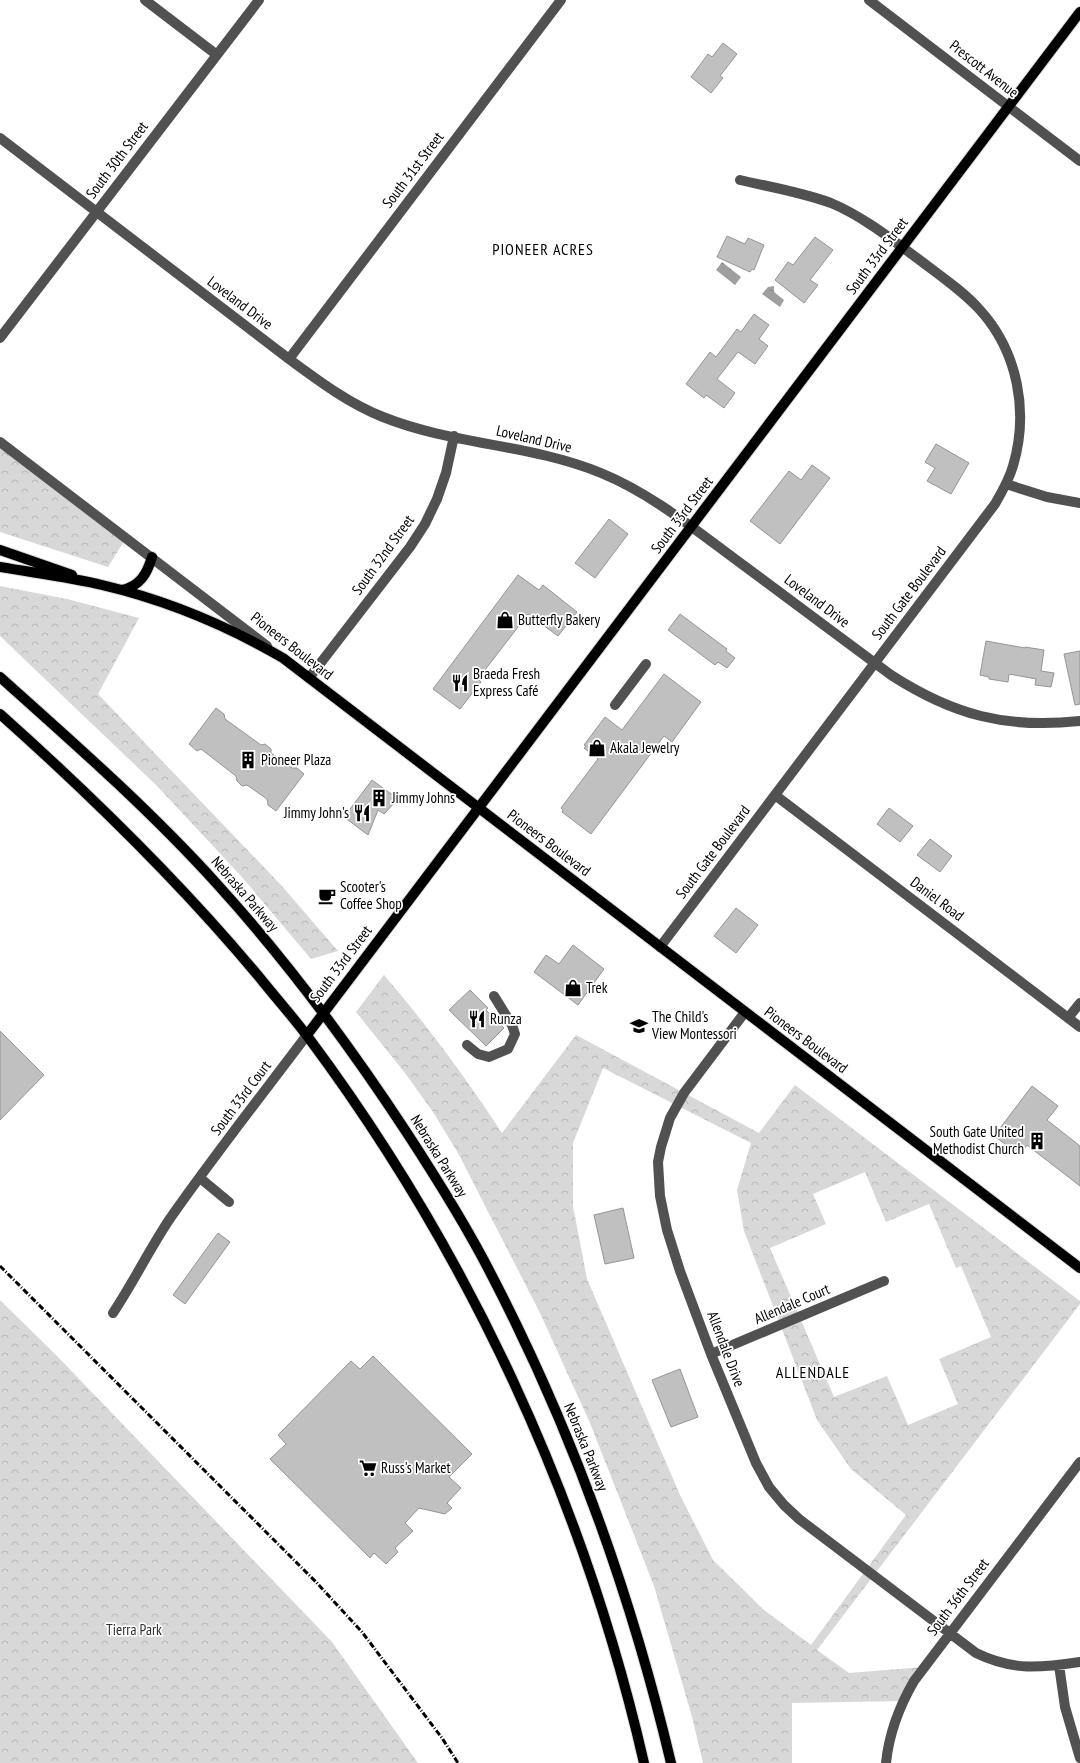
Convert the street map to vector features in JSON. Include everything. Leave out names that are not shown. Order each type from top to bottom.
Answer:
[{"type":"main road","name":"South 33rd Street","points":[[307,1035],[1080,12]]},
{"type":"main road","points":[[0,550],[101,585]]},
{"type":"main road","points":[[122,590],[131,588],[144,577],[149,569],[152,557]]},
{"type":"main road","points":[[0,567],[122,590],[198,615],[248,638],[283,658]]},
{"type":"main road","name":"Pioneers Boulevard","points":[[283,658],[1080,1268]]},
{"type":"main road","name":"Nebraska Parkway","points":[[0,677],[103,769],[176,840],[235,904],[324,1011],[377,1087],[459,1216],[491,1273],[521,1335],[585,1484],[613,1559],[660,1719],[671,1763]]},
{"type":"main road","points":[[0,714],[79,785],[147,852],[239,952],[307,1035],[367,1122],[442,1241],[484,1320],[524,1404],[555,1477],[581,1547],[607,1629],[644,1763]]},
{"type":"street","points":[[146,0],[217,55]]},
{"type":"street","name":"South 30th Street","points":[[0,338],[259,0]]},
{"type":"street","name":"South 31st Street","points":[[288,359],[561,0]]},
{"type":"street","name":"Prescott Avenue","points":[[869,0],[1080,161]]},
{"type":"street","name":"Loveland Drive","points":[[0,138],[288,359],[325,386],[356,404],[384,417],[418,428],[566,461],[630,486],[692,527],[875,663],[916,691],[941,703],[971,714],[998,720],[1030,724],[1056,724],[1080,721]]},
{"type":"street","name":"South Gate Boulevard","points":[[660,947],[995,504],[1006,484],[1018,444],[1020,421],[1019,393],[1014,370],[1006,349],[994,329],[970,299],[902,247],[856,215],[832,204],[806,195],[740,180]]},
{"type":"street","name":"South 32nd Street","points":[[310,678],[410,547],[425,524],[437,499],[444,479],[454,436]]},
{"type":"street","name":"Pioneers Boulevard","points":[[0,442],[283,658]]},
{"type":"street","points":[[1006,484],[1047,497],[1080,503]]},
{"type":"street","points":[[615,705],[646,664]]},
{"type":"street","name":"Daniel Road","points":[[775,795],[1080,1027]]},
{"type":"street","points":[[467,1046],[478,1054],[489,1057],[508,1049],[515,1034],[512,1025],[494,996]]},
{"type":"street","points":[[1068,1018],[1080,1003]]},
{"type":"street","name":"Allendale Drive","points":[[745,1012],[693,1080],[676,1105],[665,1131],[658,1162],[660,1196],[670,1243],[711,1354],[764,1480],[776,1496],[799,1519],[976,1653],[1009,1665],[1026,1667],[1080,1662]]},
{"type":"street","name":"South 33rd Court","points":[[113,1314],[130,1288],[158,1236],[307,1035]]},
{"type":"street","points":[[200,1178],[230,1202]]},
{"type":"street","name":"Allendale Court","points":[[711,1354],[884,1281]]},
{"type":"street","name":"South 36th Street","points":[[886,1763],[887,1749],[894,1722],[902,1701],[914,1681],[1080,1462]]},
{"type":"street","points":[[1060,1665],[1065,1707],[1080,1758]]},
{"type":"green space","points":[[0,442],[126,538],[108,567],[0,532]]},
{"type":"green space","points":[[0,586],[67,599],[139,618],[98,694],[281,885],[338,951],[311,959],[241,876],[156,785],[0,636]]},
{"type":"green space","points":[[384,975],[446,1052],[502,1133],[576,1035],[759,1133],[795,1085],[1080,1301],[1080,1304],[817,1650],[849,1673],[924,1667],[902,1701],[792,1703],[792,1763],[703,1763],[692,1717],[654,1586],[590,1423],[540,1313],[458,1153],[433,1112],[405,1073],[356,1012]],"holes":[[[603,1068],[751,1143],[737,1190],[744,1231],[817,1420],[851,1469],[906,1515],[811,1645],[764,1610],[713,1560],[680,1495],[587,1279],[573,1206],[573,1143]],[[865,1172],[886,1222],[929,1204],[956,1268],[961,1266],[991,1337],[939,1359],[958,1404],[908,1425],[887,1376],[834,1397],[770,1248],[826,1224],[813,1194]]]},
{"type":"green space","name":"Tierra Park","points":[[0,1300],[58,1357],[332,1642],[418,1763],[0,1763]]},
{"type":"water","points":[[722,262],[741,277],[735,285],[716,270]]},
{"type":"water","points":[[774,286],[774,292],[784,300],[780,307],[762,294],[768,287]]},
{"type":"building","points":[[723,43],[737,54],[720,76],[723,78],[711,93],[691,77],[708,54],[712,57]]},
{"type":"building","points":[[727,236],[745,244],[748,238],[764,245],[754,270],[752,269],[750,272],[717,257]]},
{"type":"building","points":[[815,237],[833,250],[810,280],[818,285],[804,303],[775,280],[788,262],[793,265]]},
{"type":"building","points":[[754,314],[769,325],[759,339],[768,346],[755,364],[738,352],[717,379],[735,393],[724,408],[706,395],[704,398],[686,384],[710,352],[716,357],[737,329],[741,332]]},
{"type":"building","points":[[936,444],[969,463],[951,494],[927,481],[935,468],[925,462]]},
{"type":"building","points":[[812,465],[830,478],[780,544],[750,521],[789,471],[801,480]]},
{"type":"building","points":[[609,519],[628,534],[595,578],[575,563]]},
{"type":"building","points":[[518,575],[539,590],[543,585],[577,612],[558,636],[528,614],[478,679],[481,682],[460,709],[433,689]]},
{"type":"building","points":[[680,614],[727,649],[726,651],[735,658],[727,668],[718,662],[715,665],[668,630]]},
{"type":"building","points":[[986,641],[1044,650],[1041,671],[1054,673],[1051,687],[1035,685],[1036,679],[1009,674],[1008,682],[989,679],[989,677],[980,675]]},
{"type":"building","points":[[1080,651],[1080,704],[1075,705],[1064,654]]},
{"type":"building","points":[[664,674],[701,702],[672,742],[664,736],[591,834],[562,812],[563,810],[561,808],[598,759],[584,748],[586,746],[584,745],[605,717],[622,730]]},
{"type":"building","name":"Pioneer Plaza","points":[[216,708],[224,714],[225,719],[261,745],[265,744],[271,749],[271,753],[292,768],[297,768],[304,774],[276,811],[268,805],[267,799],[247,785],[242,786],[237,781],[236,776],[201,749],[197,751],[189,744]]},
{"type":"building","points":[[372,780],[398,799],[384,814],[378,810],[368,835],[344,817]]},
{"type":"building","points":[[889,808],[913,826],[900,842],[877,824]]},
{"type":"building","points":[[930,839],[952,856],[940,872],[917,855]]},
{"type":"building","points":[[736,908],[758,925],[736,953],[714,936]]},
{"type":"building","name":"Trek","points":[[573,945],[604,969],[578,1005],[534,972],[546,955],[559,964]]},
{"type":"building","name":"Runza","points":[[470,990],[488,1008],[486,1010],[504,1028],[486,1046],[449,1010]]},
{"type":"building","points":[[0,1031],[44,1075],[0,1120]]},
{"type":"building","name":"South Gate United Methodist Church","points":[[1032,1086],[1058,1106],[1047,1120],[1080,1146],[1080,1186],[1027,1145],[1020,1155],[994,1136]]},
{"type":"building","points":[[623,1208],[634,1258],[605,1264],[594,1215]]},
{"type":"building","points":[[218,1233],[230,1242],[185,1304],[173,1295]]},
{"type":"building","name":"Russ's Market","points":[[373,1356],[472,1454],[449,1477],[461,1488],[447,1503],[452,1508],[445,1514],[419,1508],[405,1523],[413,1531],[395,1548],[398,1552],[386,1564],[374,1553],[370,1558],[270,1459],[286,1444],[278,1435],[351,1361],[360,1369]]},
{"type":"building","points":[[680,1369],[698,1417],[671,1427],[652,1380]]},
{"type":"railway","points":[[0,1266],[316,1582],[362,1632],[442,1738],[458,1763]]},
{"type":"place","name":"Butterfly Bakery","points":[[505,620]]},
{"type":"place","name":"Braeda Fresh Express Café","points":[[460,683]]},
{"type":"place","name":"Akala Jewelry","points":[[597,748]]},
{"type":"place","name":"Pioneer Plaza","points":[[248,760]]},
{"type":"place","name":"Jimmy Johns","points":[[379,798]]},
{"type":"place","name":"Jimmy John's","points":[[362,813]]},
{"type":"place","name":"Scooter's Coffee Shop","points":[[327,896]]},
{"type":"place","name":"Trek","points":[[573,988]]},
{"type":"place","name":"Runza","points":[[477,1019]]},
{"type":"place","name":"The Child's View Montessori","points":[[639,1026]]},
{"type":"place","name":"South Gate United Methodist Church","points":[[1037,1141]]},
{"type":"place","name":"Russ's Market","points":[[368,1468]]},
{"type":"district","name":"PIONEER ACRES","points":[[543,249]]},
{"type":"district","name":"ALLENDALE","points":[[813,1372]]}]
